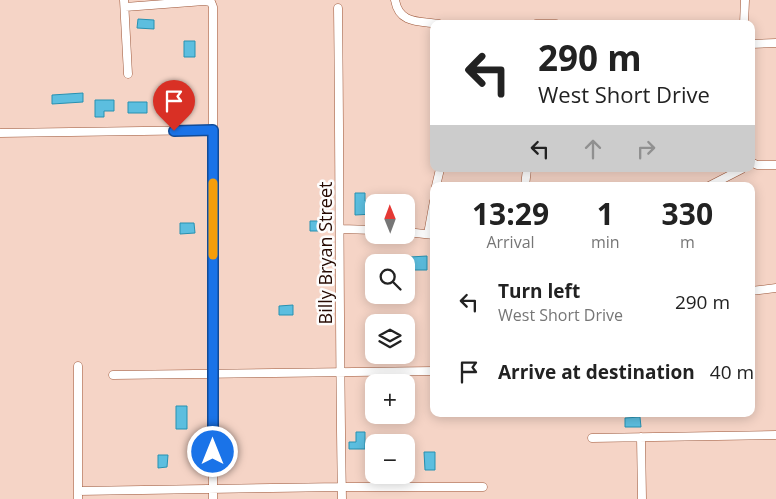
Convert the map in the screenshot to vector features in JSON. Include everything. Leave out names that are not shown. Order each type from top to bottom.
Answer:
[{"type":"street","points":[[394,0],[398,12],[404,18],[430,22]]},
{"type":"street","points":[[744,20],[745,0]]},
{"type":"street","points":[[128,74],[124,3],[211,2],[213,12],[213,499]]},
{"type":"street","name":"Billy Bryan Street","points":[[338,8],[339,372],[342,499]]},
{"type":"street","points":[[755,44],[776,43]]},
{"type":"street","points":[[0,133],[213,130]]},
{"type":"street","points":[[755,163],[776,165]]},
{"type":"street","points":[[717,182],[736,172]]},
{"type":"street","points":[[340,229],[365,230]]},
{"type":"street","points":[[415,233],[430,234]]},
{"type":"street","points":[[755,291],[776,288]]},
{"type":"street","points":[[78,366],[78,495],[342,487],[483,487]]},
{"type":"street","points":[[113,375],[430,371]]},
{"type":"street","points":[[592,438],[776,435]]},
{"type":"street","points":[[641,437],[642,499]]},
{"type":"building","points":[[138,19],[154,20],[154,29],[137,28]]},
{"type":"building","points":[[184,41],[195,41],[195,57],[184,57]]},
{"type":"building","points":[[83,93],[83,102],[52,104],[52,95]]},
{"type":"building","points":[[95,100],[114,100],[114,111],[104,111],[104,117],[95,117]]},
{"type":"building","points":[[128,102],[147,102],[147,113],[128,113]]},
{"type":"building","points":[[355,193],[365,193],[365,214],[355,215]]},
{"type":"building","points":[[310,221],[326,221],[326,231],[310,231]]},
{"type":"building","points":[[180,223],[194,223],[195,233],[180,234]]},
{"type":"building","points":[[427,256],[427,270],[415,270],[415,257]]},
{"type":"building","points":[[293,305],[293,315],[279,315],[279,306]]},
{"type":"building","points":[[176,406],[187,406],[187,429],[176,429]]},
{"type":"building","points":[[640,417],[641,427],[625,427],[625,418]]},
{"type":"building","points":[[356,432],[365,432],[365,449],[349,449],[349,442],[356,442]]},
{"type":"building","points":[[424,452],[435,452],[435,470],[425,470]]},
{"type":"building","points":[[158,455],[168,455],[167,467],[158,468]]},
{"type":"slow traffic","points":[[213,183],[213,255]]},
{"type":"route","points":[[174,131],[213,130],[213,452]]}]
